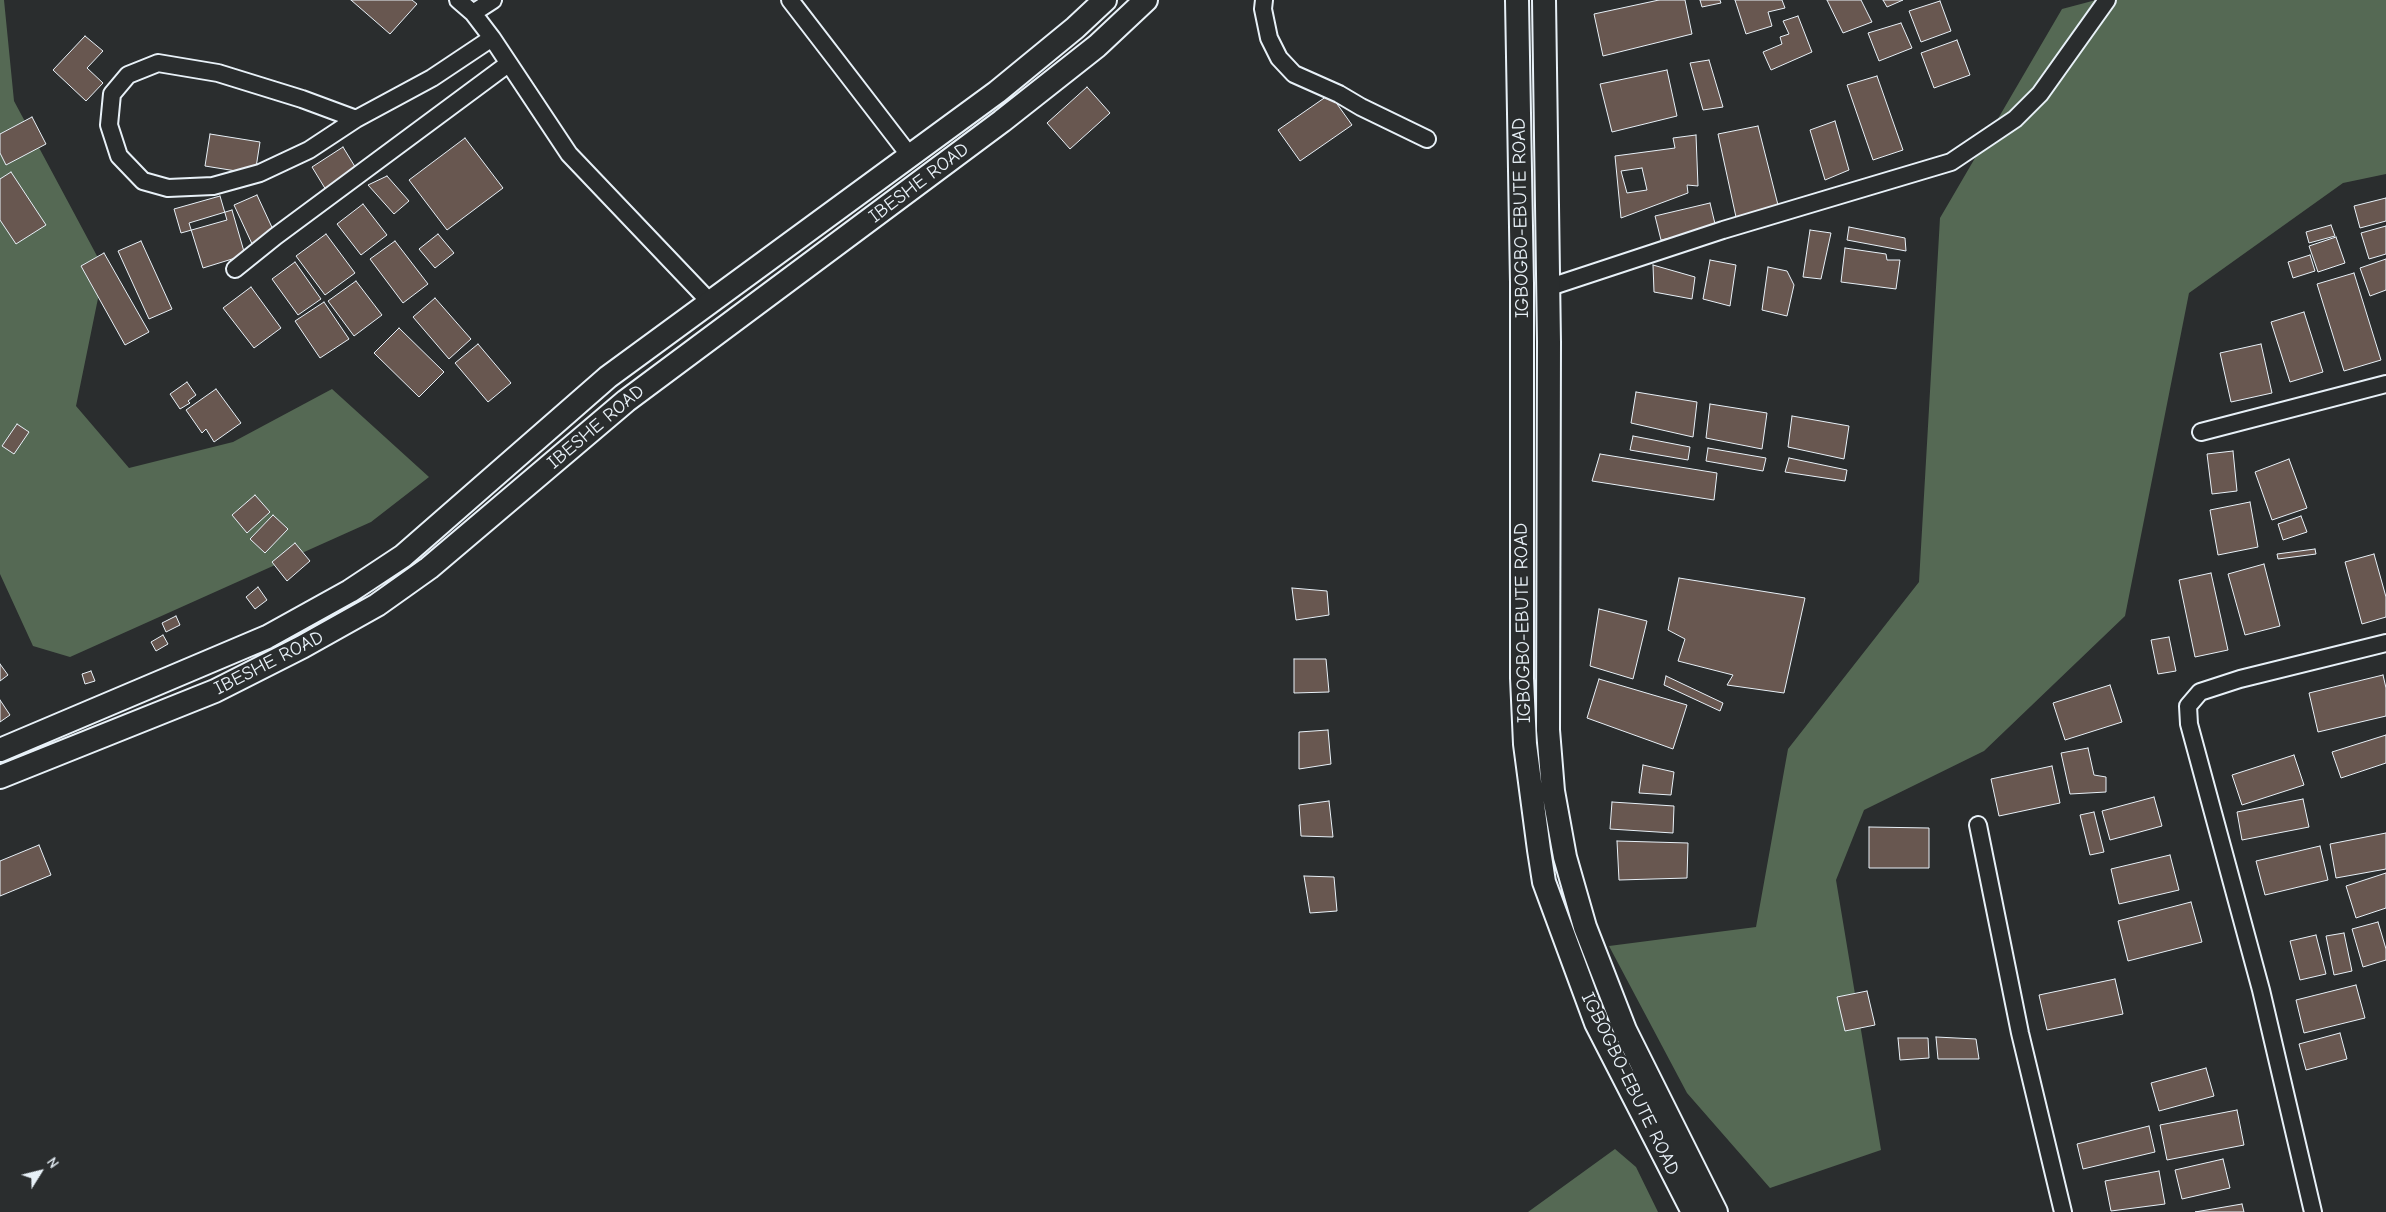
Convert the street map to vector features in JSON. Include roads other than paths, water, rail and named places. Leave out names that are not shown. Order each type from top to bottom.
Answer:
[{"type":"main road","name":"IBESHE ROAD","points":[[0,750],[267,637],[350,591],[403,556],[608,377],[997,92],[1075,28],[1105,0]]},
{"type":"main road","name":"IBESHE ROAD","points":[[0,777],[215,690],[302,647],[377,605],[429,568],[626,401],[1002,121],[1098,46],[1146,0]]},
{"type":"main road","name":"IGBOGBO-EBUTE ROAD","points":[[1517,0],[1522,283],[1522,678],[1525,744],[1539,850],[1544,882],[1596,1023],[1693,1212]]},
{"type":"main road","name":"IGBOGBO-EBUTE ROAD","points":[[1544,0],[1549,342],[1548,730],[1553,791],[1566,856],[1585,927],[1626,1030],[1716,1212]]},
{"type":"street","points":[[458,0],[473,13],[492,38],[569,154],[710,302]]},
{"type":"street","points":[[473,13],[493,0]]},
{"type":"street","points":[[790,0],[910,156]]},
{"type":"street","points":[[1264,0],[1263,9],[1269,38],[1280,58],[1294,74],[1339,94],[1361,107],[1427,139]]},
{"type":"street","points":[[1547,288],[1723,230],[1951,162],[2015,119],[2040,94],[2107,0]]},
{"type":"street","points":[[356,119],[302,99],[218,73],[158,63],[128,75],[112,94],[108,125],[119,156],[143,181],[168,188],[213,186],[260,173],[309,150],[356,119],[432,78],[492,38]]},
{"type":"street","points":[[235,269],[276,236],[508,64]]},
{"type":"street","points":[[2201,432],[2386,384]]},
{"type":"street","points":[[2313,1212],[2261,990],[2189,724],[2188,706],[2200,692],[2240,679],[2386,643]]},
{"type":"street","points":[[1978,825],[2020,1033],[2063,1212]]}]
